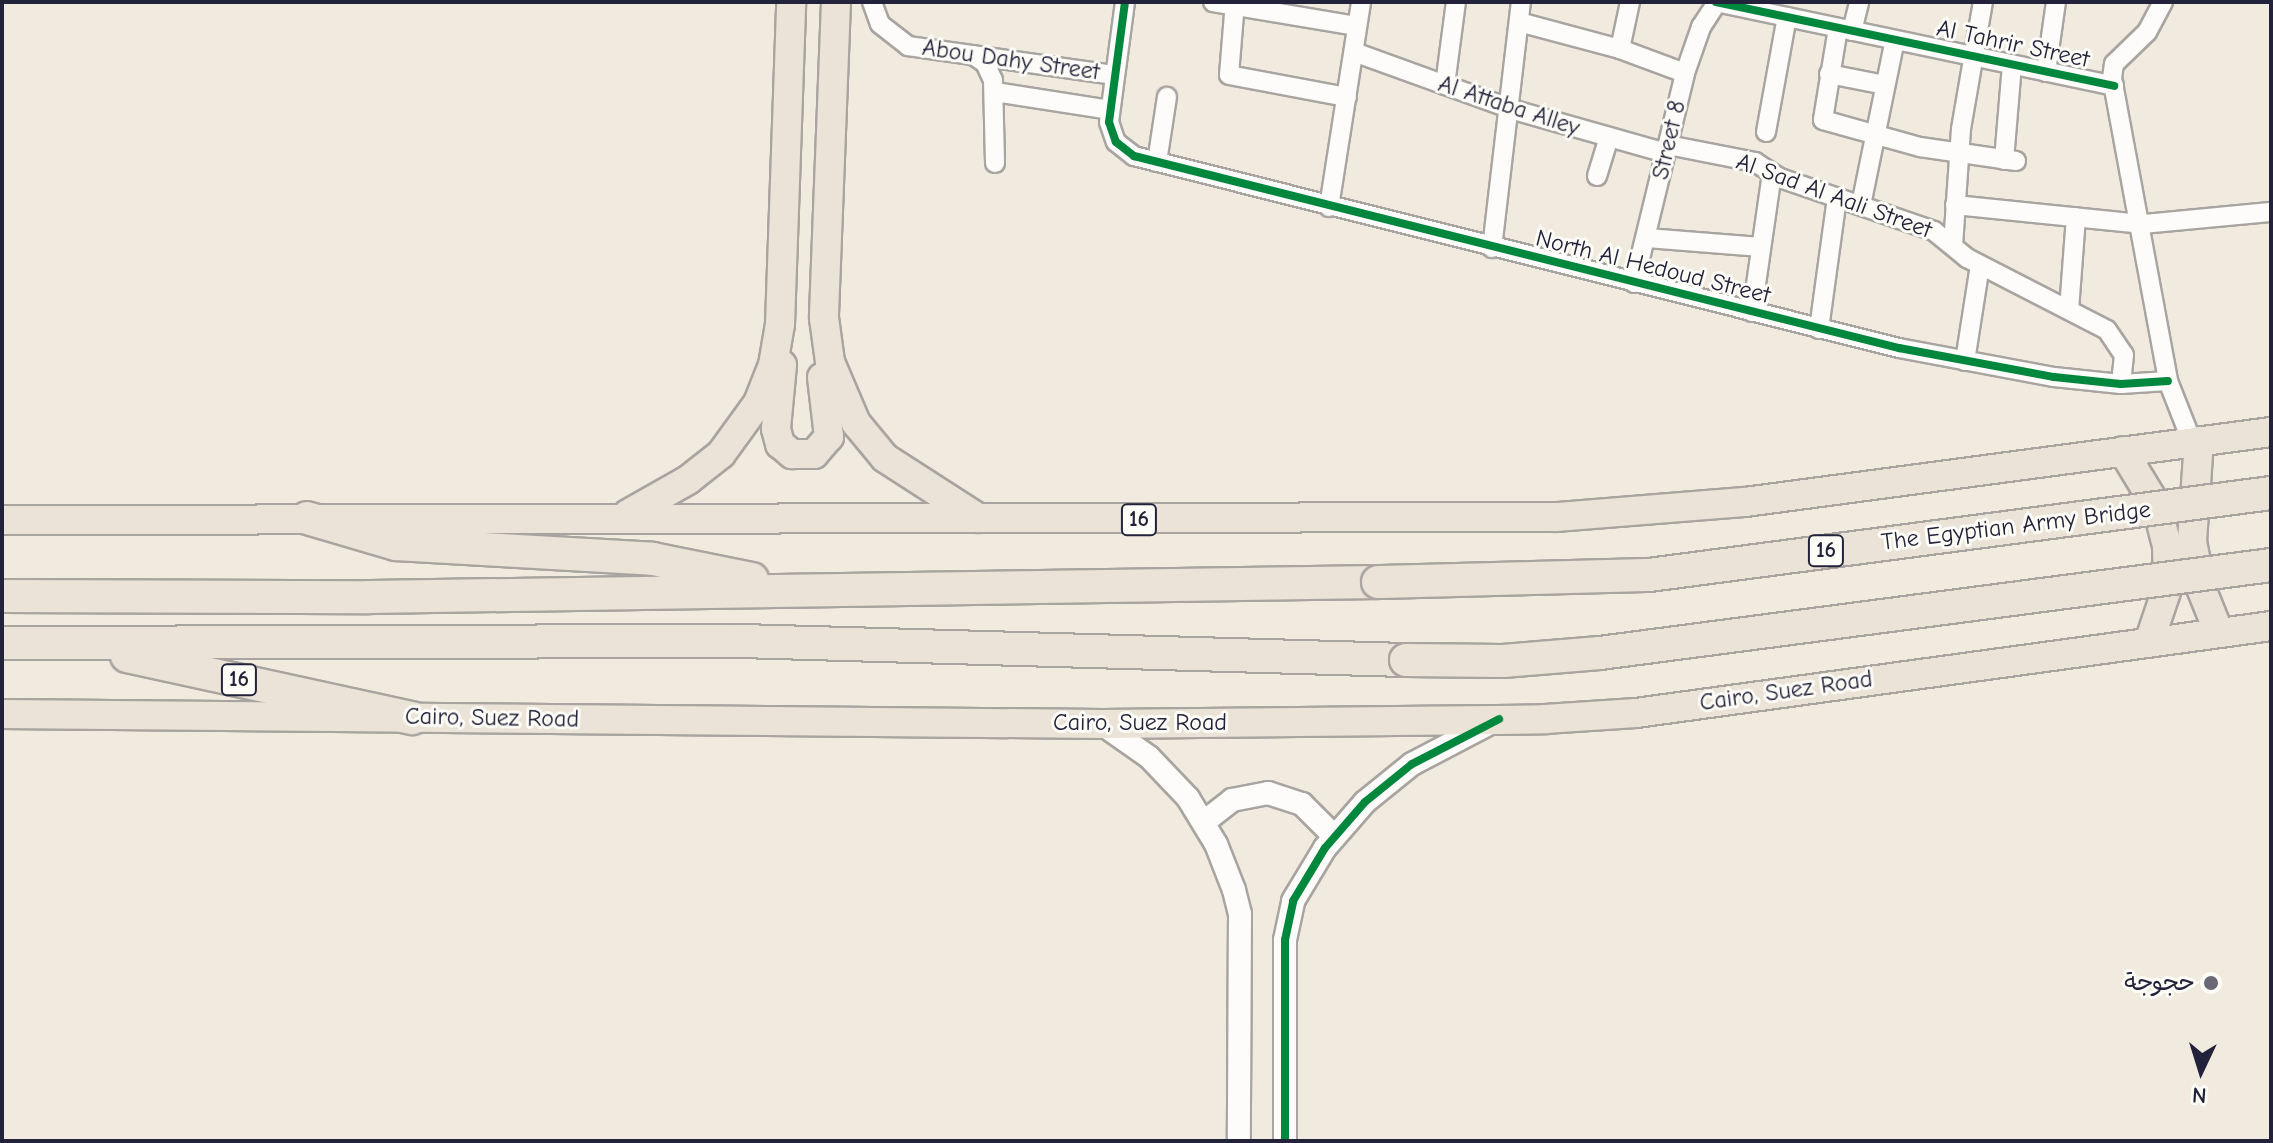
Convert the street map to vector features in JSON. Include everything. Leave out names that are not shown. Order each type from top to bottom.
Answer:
[{"type":"highway","name":"The Egyptian Army Bridge","points":[[782,589],[1378,582],[1649,575],[2271,493]]},
{"type":"highway","name":"16","points":[[307,518],[396,544],[653,559],[731,572],[782,589]]},
{"type":"highway","name":"16","points":[[2,643],[741,641],[1503,661],[1588,655],[2271,565]]},
{"type":"highway","name":"16","points":[[2,596],[369,597],[782,589]]},
{"type":"highway","name":"16","points":[[65,643],[412,718]]},
{"type":"main road","points":[[791,2],[778,344],[782,382],[777,437],[785,450],[807,456],[820,450],[829,437],[822,373],[826,340],[836,2]]},
{"type":"main road","points":[[826,340],[836,383],[869,441],[902,472],[983,521]]},
{"type":"main road","points":[[624,516],[688,480],[735,438],[762,394],[778,344]]},
{"type":"main road","name":"16","points":[[2,520],[624,516],[983,521],[1557,517],[1745,502],[2271,432]]},
{"type":"main road","points":[[2196,442],[2192,541],[2201,588],[2219,633]]},
{"type":"main road","points":[[2123,451],[2157,507],[2167,546],[2168,586],[2149,642]]},
{"type":"main road","name":"Cairo, Suez Road","points":[[2,714],[1102,724],[1499,719],[1636,713],[2271,626]]},
{"type":"street","name":"Abou Dahy Street","points":[[872,2],[880,24],[908,46],[1115,75]]},
{"type":"street","points":[[995,92],[1110,110],[1125,2]]},
{"type":"street","points":[[1213,2],[1309,10],[1357,26]]},
{"type":"street","points":[[1329,207],[1361,2]]},
{"type":"street","points":[[1445,85],[1456,2]]},
{"type":"street","points":[[1492,248],[1521,2]]},
{"type":"street","points":[[1620,49],[1630,2]]},
{"type":"street","name":"Al Tahrir Street","points":[[1717,2],[2114,86]]},
{"type":"street","name":"Street 8","points":[[1634,283],[1685,73],[1701,27],[1717,2]]},
{"type":"street","points":[[1859,2],[1845,29],[1829,74],[1823,120],[1875,136],[1959,154],[2010,160],[2012,64]]},
{"type":"street","points":[[1953,246],[1959,154],[1972,56],[1983,2]]},
{"type":"street","points":[[2046,72],[2056,2]]},
{"type":"street","points":[[2163,2],[2147,32],[2114,64],[2114,86],[2143,224],[2168,381],[2196,442]]},
{"type":"street","points":[[1235,4],[1229,75],[1347,97]]},
{"type":"street","points":[[1766,132],[1787,17]]},
{"type":"street","points":[[1519,22],[1620,49],[1685,73]]},
{"type":"street","points":[[1861,205],[1895,40]]},
{"type":"street","name":"Al Attaba Alley","points":[[1354,52],[1509,108],[1609,137],[1667,149]]},
{"type":"street","points":[[973,55],[990,70],[995,92],[995,163]]},
{"type":"street","points":[[1829,74],[1885,85]]},
{"type":"street","points":[[1157,162],[1167,97]]},
{"type":"street","name":"North Al Hedoud Street","points":[[1110,110],[1111,133],[1134,156],[1329,207],[1819,329],[1965,361],[2121,384],[2168,381]]},
{"type":"street","points":[[1597,176],[1609,137]]},
{"type":"street","name":"Al Sad Al Aali Street","points":[[1667,149],[1755,162],[1772,173],[1927,227],[1980,265],[2069,310],[2118,342],[2124,368],[2121,384]]},
{"type":"street","points":[[1752,312],[1772,173]]},
{"type":"street","points":[[1819,329],[1837,197]]},
{"type":"street","points":[[1955,205],[2143,224],[2271,212]]},
{"type":"street","points":[[2069,310],[2076,217]]},
{"type":"street","points":[[1647,238],[1761,247]]},
{"type":"street","points":[[1965,361],[1980,265]]},
{"type":"street","points":[[1285,1141],[1285,940],[1293,901],[1334,836],[1365,802],[1412,764],[1499,719]]},
{"type":"street","points":[[1102,724],[1149,757],[1204,822],[1226,866],[1240,914],[1239,1141]]},
{"type":"street","points":[[1204,822],[1232,800],[1268,793],[1302,804],[1334,836]]},
{"type":"cycle path","points":[[1125,2],[1109,122],[1116,142],[1134,156],[1899,348],[2054,377],[2121,384],[2168,381]]},
{"type":"cycle path","points":[[1716,2],[2114,86]]},
{"type":"cycle path","points":[[1285,1141],[1285,940],[1293,901],[1325,848],[1365,802],[1412,764],[1499,719]]},
{"type":"place","name":"حجوجة","points":[[2211,983]]}]
